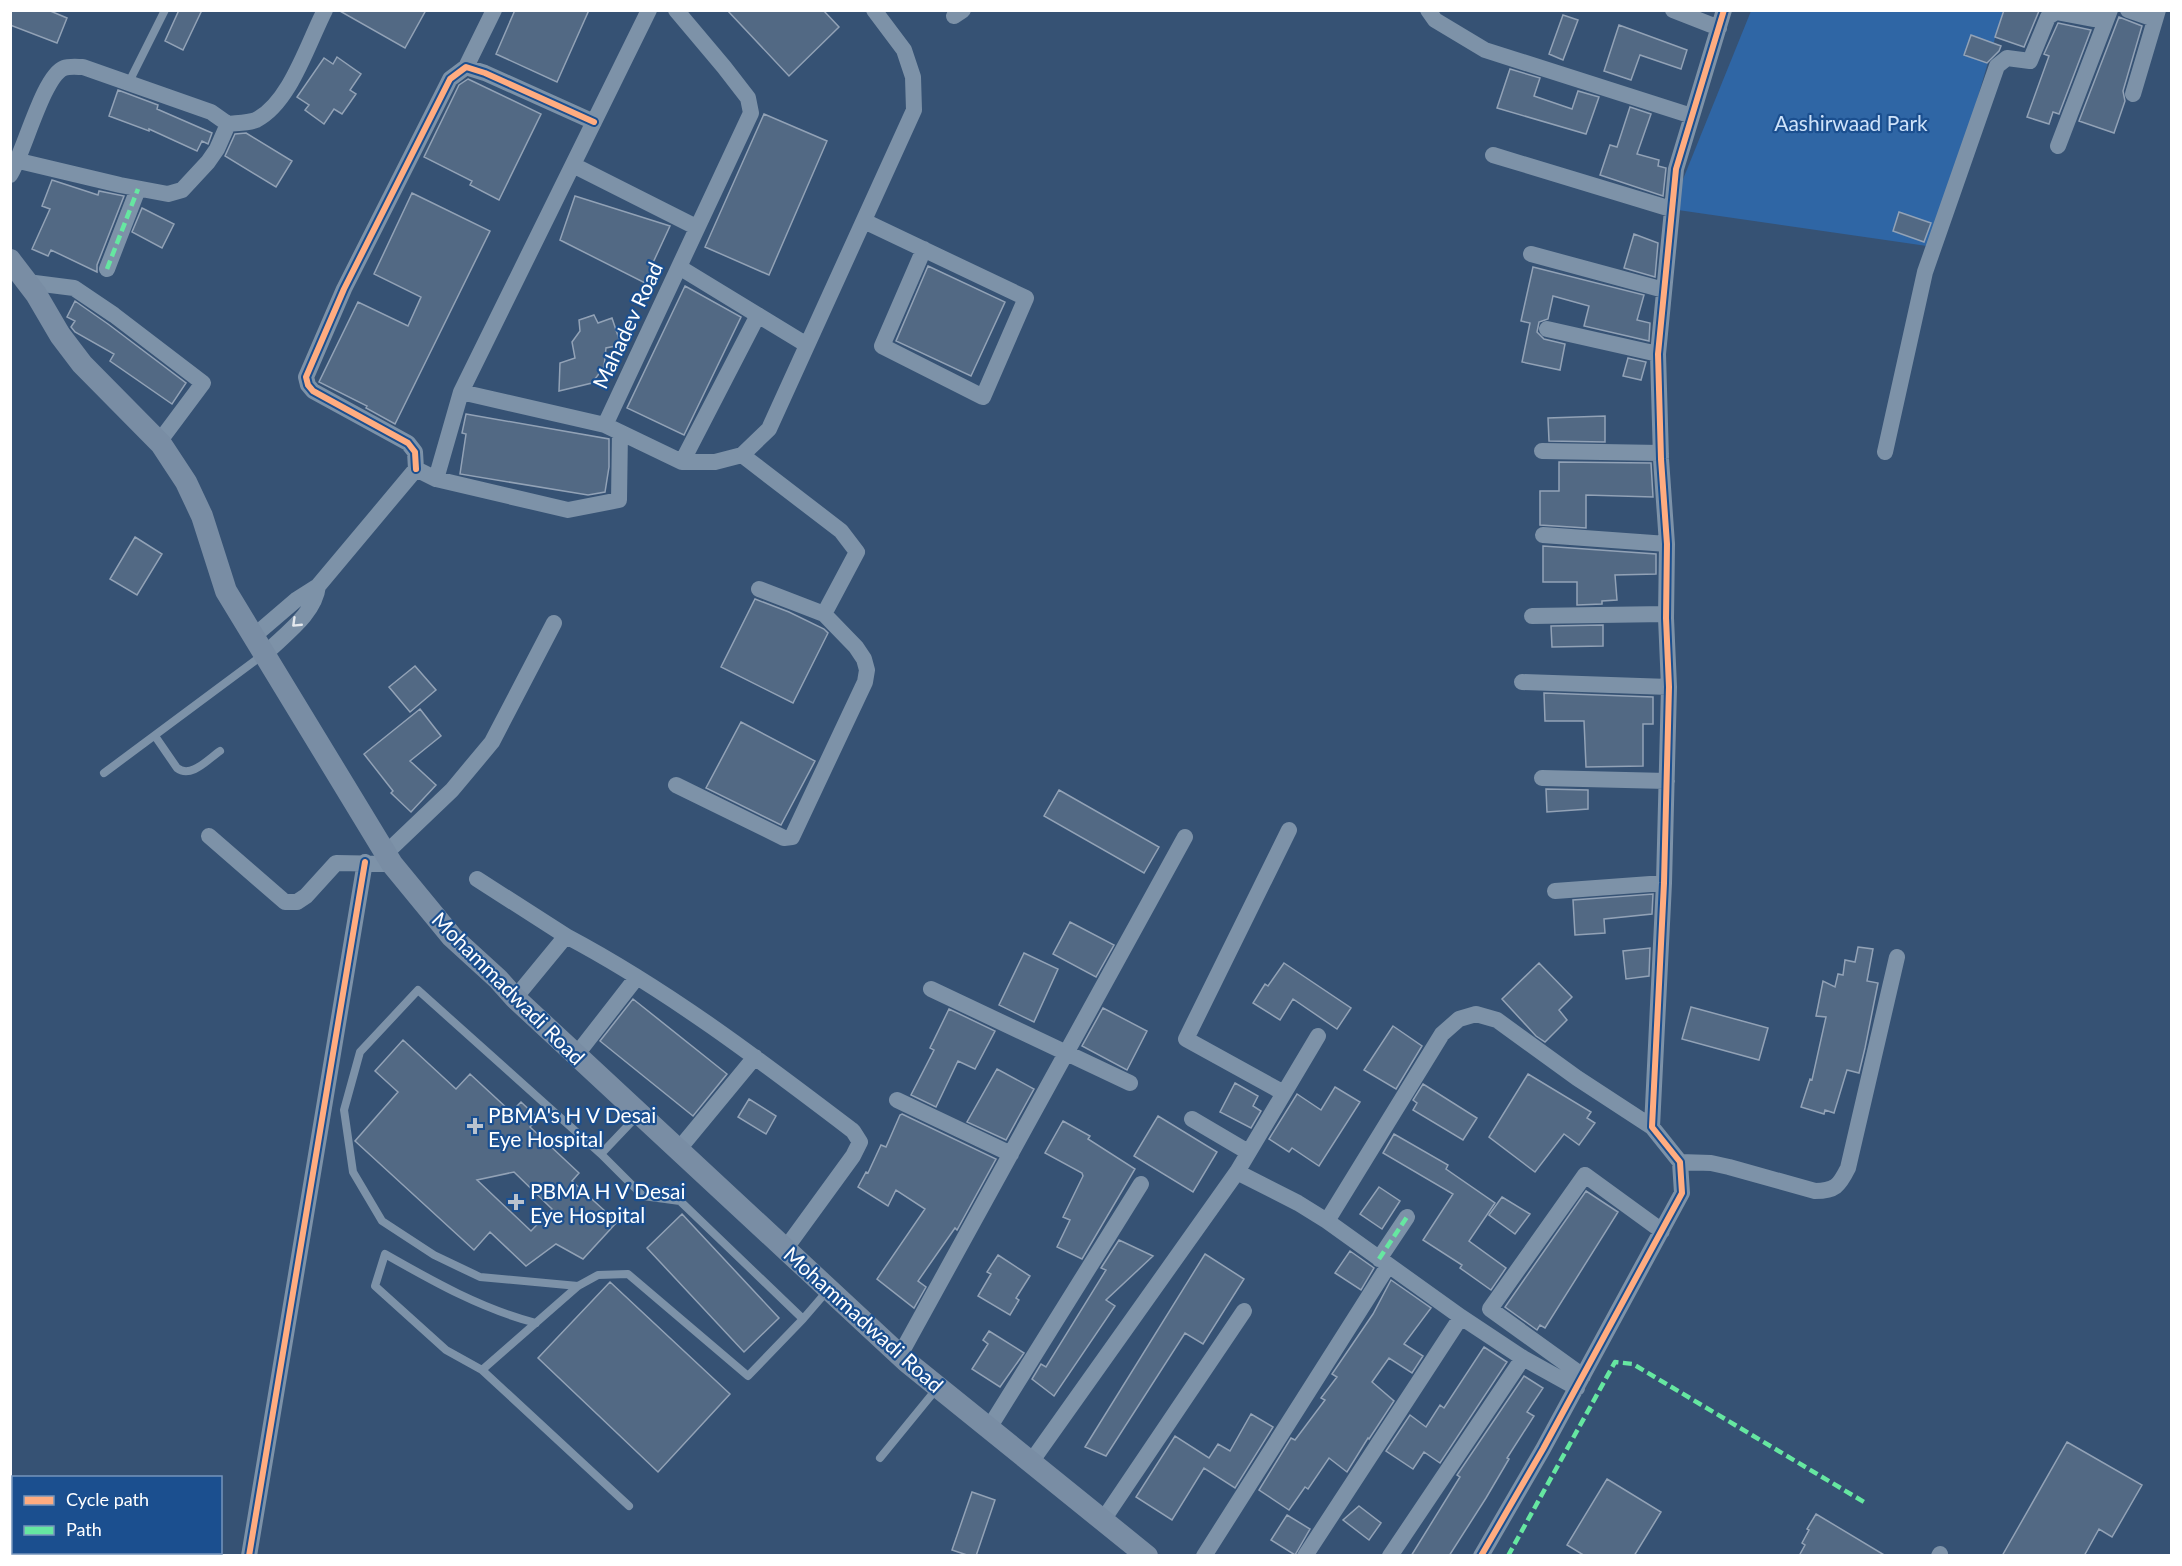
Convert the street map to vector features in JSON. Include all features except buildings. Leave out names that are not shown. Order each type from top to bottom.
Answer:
[{"type":"main road","name":"Mohammadwadi Road","points":[[10,260],[82,364],[159,442],[186,482],[202,516],[226,591],[389,858],[453,937],[639,1114],[680,1149],[900,1355],[1148,1556]]},
{"type":"street","points":[[228,124],[208,162],[182,190],[168,194],[15,168],[45,90],[53,76],[64,68],[83,67],[129,82],[212,112],[228,124],[255,120],[274,105],[286,89],[325,10]]},
{"type":"street","points":[[259,645],[296,600],[318,586],[416,469],[415,452],[408,443],[313,391],[306,377],[344,289],[450,79],[466,67],[494,10]]},
{"type":"street","points":[[436,479],[461,392],[650,10]]},
{"type":"street","name":"Mahadev Road","points":[[416,469],[436,479],[568,510],[619,500],[613,429],[696,226],[751,113],[748,99],[676,10]]},
{"type":"street","points":[[461,392],[613,429],[682,462],[715,462],[741,455],[769,429],[914,110],[913,77],[904,50],[874,10]]},
{"type":"street","points":[[1428,10],[1435,20],[1485,50],[1692,116]]},
{"type":"street","points":[[1673,10],[1719,28]]},
{"type":"street","points":[[1652,1127],[1664,884],[1669,687],[1666,614],[1667,544],[1658,354],[1676,169],[1724,10]]},
{"type":"street","points":[[1885,452],[1925,272],[1997,66],[2007,58],[2030,61],[2048,17],[2056,12],[2093,19],[2104,10]]},
{"type":"street","points":[[2058,147],[2110,10]]},
{"type":"street","points":[[2128,10],[2156,15],[2133,94]]},
{"type":"street","points":[[466,67],[485,73],[594,122]]},
{"type":"street","points":[[1493,154],[1671,209]]},
{"type":"street","points":[[573,165],[696,226]]},
{"type":"street","points":[[107,269],[138,189]]},
{"type":"street","points":[[864,221],[924,249],[1026,298],[983,397],[882,346],[924,249]]},
{"type":"street","points":[[1531,254],[1664,290]]},
{"type":"street","points":[[679,267],[807,345]]},
{"type":"street","points":[[27,282],[74,288],[203,382],[159,442]]},
{"type":"street","points":[[682,462],[758,315]]},
{"type":"street","points":[[1547,329],[1658,354]]},
{"type":"street","points":[[1542,451],[1661,453]]},
{"type":"street","points":[[741,455],[841,531],[857,552],[827,609]]},
{"type":"street","points":[[1543,535],[1667,544]]},
{"type":"street","points":[[676,785],[784,838],[792,837],[866,682],[867,670],[864,659],[827,609],[759,589]]},
{"type":"street","points":[[1532,616],[1666,614]]},
{"type":"street","points":[[209,836],[285,902],[297,902],[306,896],[336,864],[389,858],[452,790],[492,742],[554,623]]},
{"type":"street","points":[[1522,682],[1669,687]]},
{"type":"street","points":[[1542,778],[1667,781]]},
{"type":"street","points":[[1284,1093],[1186,1039],[1288,831]]},
{"type":"street","points":[[900,1355],[1185,837]]},
{"type":"street","points":[[249,1556],[365,862]]},
{"type":"street","points":[[477,879],[566,936],[637,977],[755,1057],[854,1131],[861,1142],[786,1248]]},
{"type":"street","points":[[1555,891],[1664,884]]},
{"type":"street","points":[[515,998],[566,936]]},
{"type":"street","points":[[1680,1162],[1711,1163],[1815,1191],[1829,1191],[1840,1184],[1848,1168],[1897,957]]},
{"type":"street","points":[[577,1054],[637,977]]},
{"type":"street","points":[[931,989],[1130,1083]]},
{"type":"street","points":[[1327,1221],[1442,1034],[1459,1019],[1476,1014],[1497,1020],[1577,1078],[1652,1127],[1680,1162],[1682,1193],[1580,1382],[1481,1556]]},
{"type":"street","points":[[1031,1462],[1237,1172],[1318,1036]]},
{"type":"street","points":[[680,1149],[755,1057]]},
{"type":"street","points":[[897,1100],[1011,1154]]},
{"type":"street","points":[[1192,1119],[1248,1152]]},
{"type":"street","points":[[1237,1172],[1298,1203],[1327,1221],[1461,1317],[1523,1358],[1580,1382]]},
{"type":"street","points":[[1580,1382],[1490,1309],[1585,1175],[1662,1231]]},
{"type":"street","points":[[988,1428],[1141,1184]]},
{"type":"street","points":[[1204,1556],[1384,1263],[1407,1217]]},
{"type":"street","points":[[1103,1520],[1244,1311]]},
{"type":"street","points":[[1305,1556],[1461,1317]]},
{"type":"street","points":[[1390,1556],[1523,1358]]},
{"type":"lane","points":[[129,82],[165,10]]},
{"type":"lane","points":[[104,773],[155,736],[259,645]]},
{"type":"lane","points":[[155,736],[182,772],[190,772],[220,751]]},
{"type":"lane","points":[[578,1286],[480,1277],[434,1256],[382,1221],[353,1172],[344,1110],[360,1052],[417,990],[601,1154],[643,1196],[680,1201],[803,1319]]},
{"type":"lane","points":[[601,1154],[639,1114]]},
{"type":"lane","points":[[536,1323],[477,1303],[386,1254],[375,1286],[446,1350],[482,1370],[629,1506]]},
{"type":"lane","points":[[482,1370],[578,1286],[598,1275],[628,1274],[748,1376],[803,1319],[829,1288]]},
{"type":"lane","points":[[880,1458],[938,1387]]},
{"type":"green space","name":"Aashirwaad Park","points":[[1751,11],[2003,11],[1934,247],[1671,209]]},
{"type":"marked path","points":[[107,269],[138,189]]},
{"type":"marked path","points":[[1379,1259],[1407,1217]]},
{"type":"marked path","points":[[1508,1556],[1615,1362],[1633,1364],[1864,1502]]},
{"type":"cycle path","points":[[1481,1556],[1543,1449],[1682,1193],[1680,1162],[1652,1127],[1664,883],[1669,687],[1666,618],[1667,544],[1661,459],[1658,354],[1676,169],[1724,10]]},
{"type":"cycle path","points":[[416,469],[415,452],[408,443],[313,391],[306,377],[344,289],[450,79],[466,67],[485,73],[594,122]]},
{"type":"cycle path","points":[[249,1556],[365,862]]},
{"type":"place","name":"PBMA's H V Desai Eye Hospital","points":[[475,1126]]},
{"type":"place","name":"PBMA H V Desai Eye Hospital","points":[[516,1202]]}]
